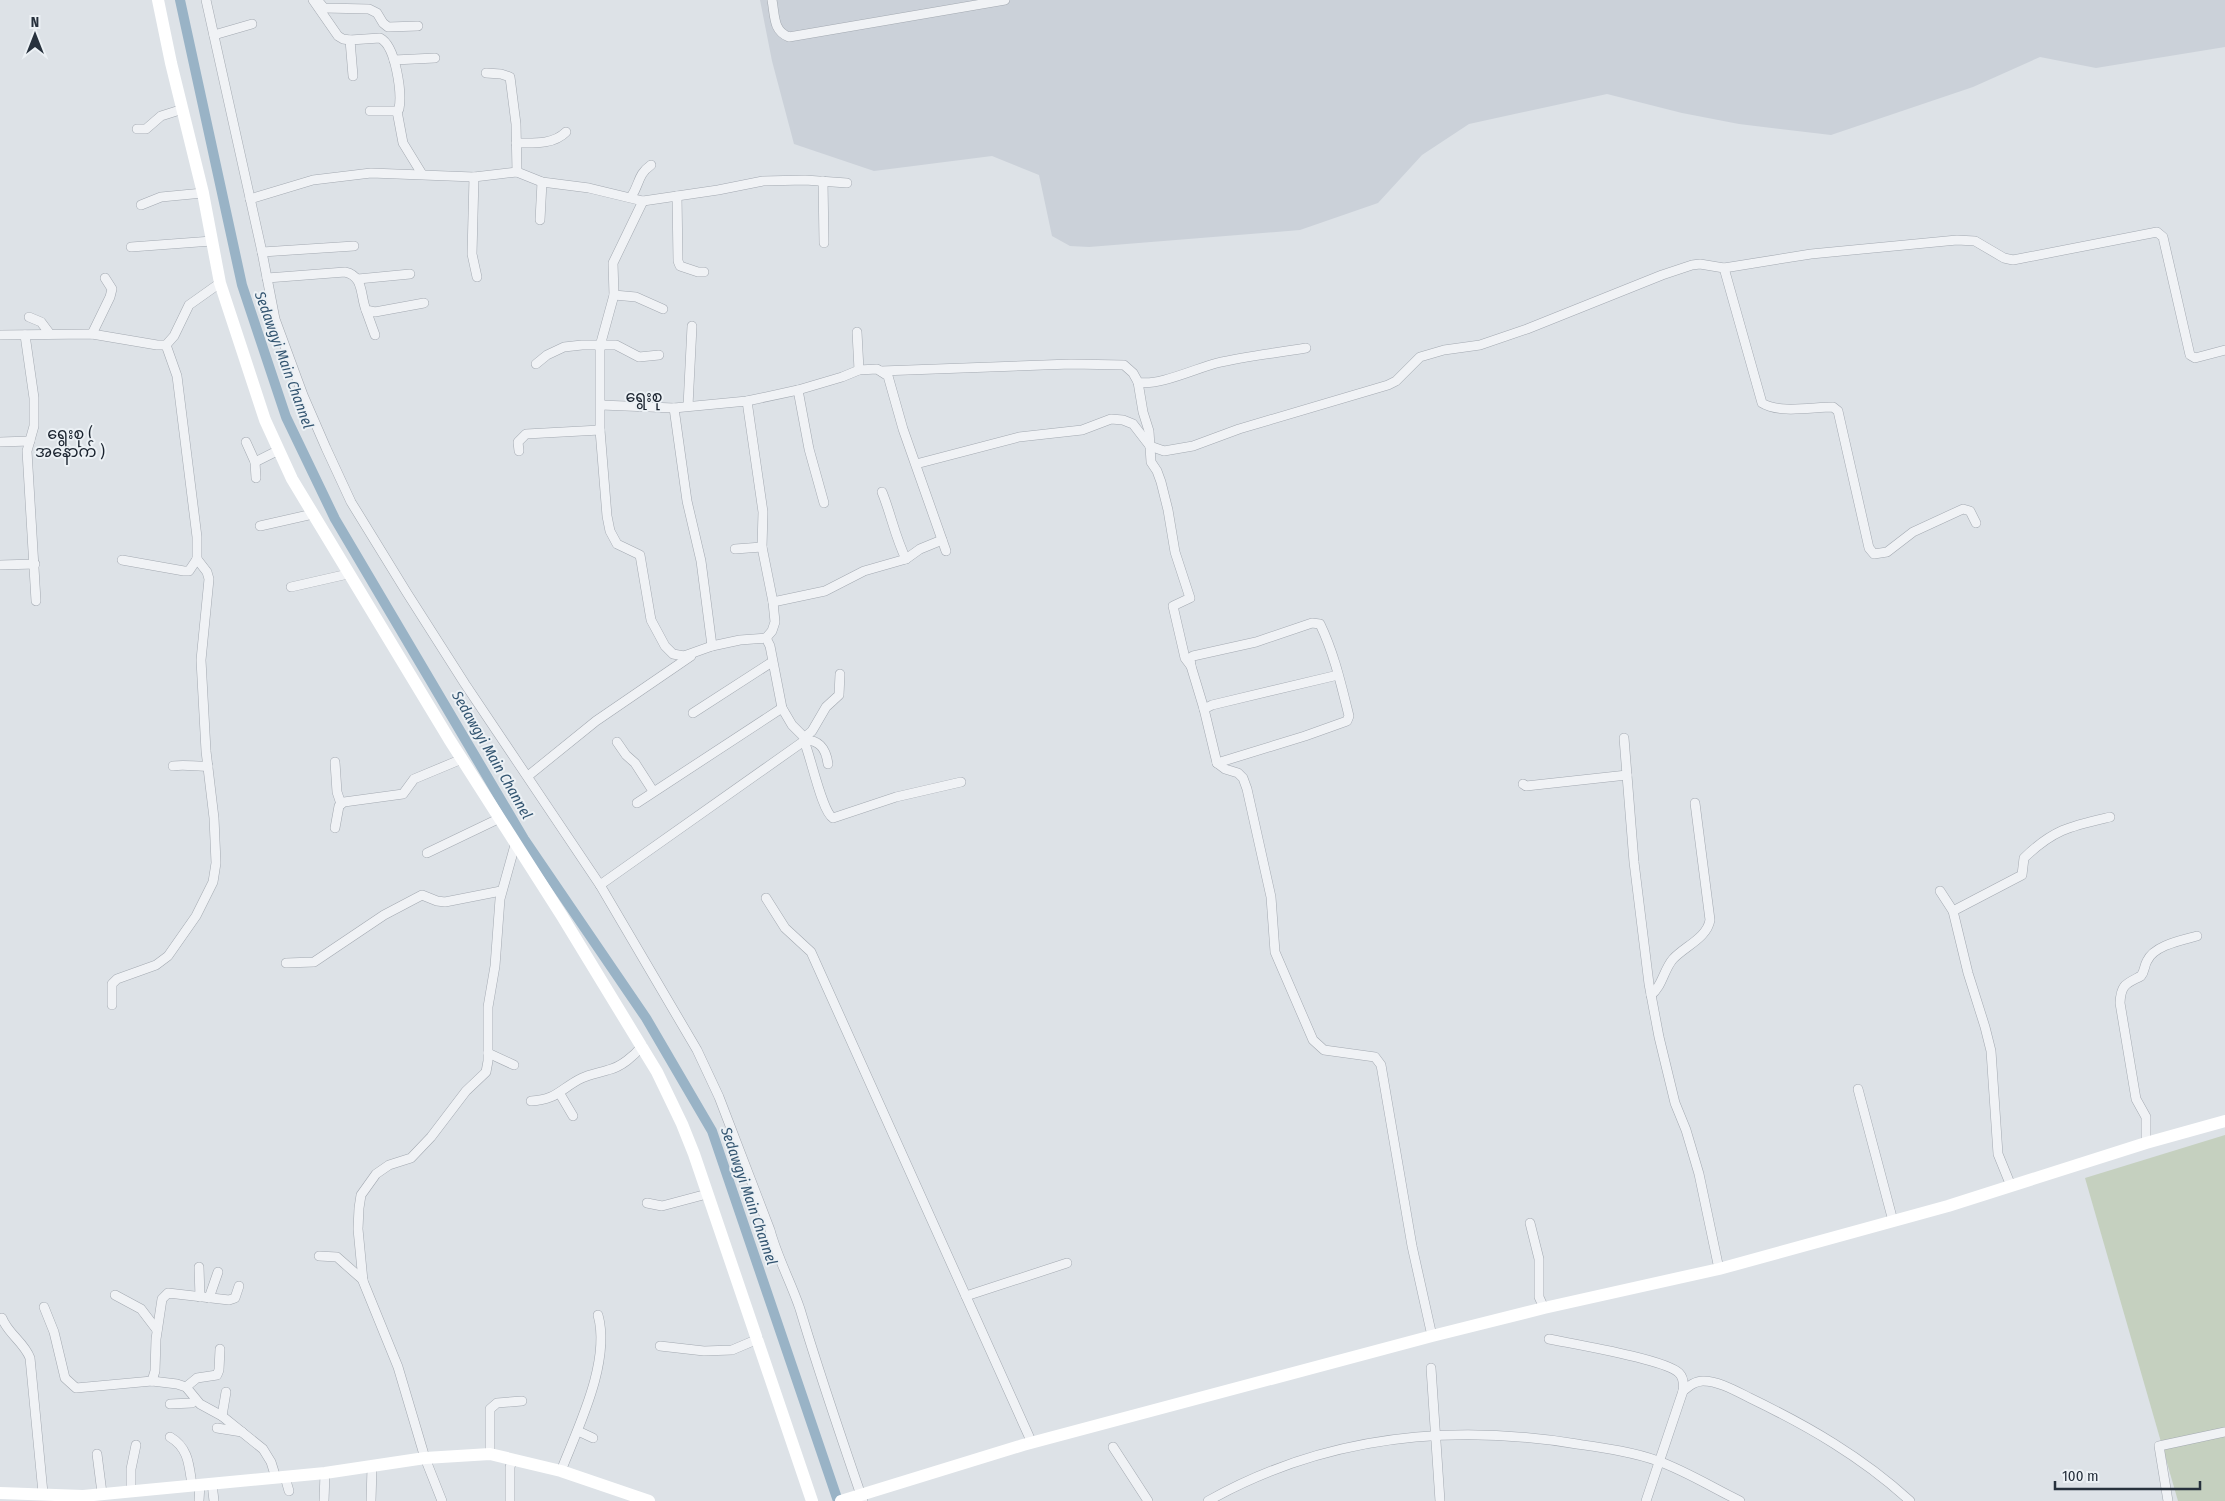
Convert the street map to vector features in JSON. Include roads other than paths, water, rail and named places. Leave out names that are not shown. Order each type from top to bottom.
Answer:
[{"type":"street","points":[[158,0],[202,193],[220,283],[262,411],[292,479],[498,819],[642,1046],[682,1124],[733,1263],[812,1501]]},
{"type":"street","points":[[206,0],[262,252],[274,319],[318,431],[351,502],[460,676],[600,885],[697,1050],[720,1097],[799,1308],[859,1497]]},
{"type":"street","points":[[315,0],[324,8],[374,11],[388,27],[418,26]]},
{"type":"street","points":[[315,0],[338,36],[350,40],[380,38],[388,46],[394,60],[400,105],[397,111],[403,142],[422,174]]},
{"type":"street","points":[[772,0],[778,28],[781,34],[790,37],[1005,0]]},
{"type":"street","points":[[214,35],[252,24]]},
{"type":"street","points":[[350,40],[353,76]]},
{"type":"street","points":[[394,60],[436,58]]},
{"type":"street","points":[[486,73],[502,74],[510,77],[517,172]]},
{"type":"street","points":[[136,129],[146,129],[161,116],[183,109]]},
{"type":"street","points":[[370,111],[397,111]]},
{"type":"street","points":[[516,143],[543,143],[560,138],[566,132]]},
{"type":"street","points":[[631,197],[637,188],[643,171],[651,165]]},
{"type":"street","points":[[250,198],[313,180],[371,173],[474,177],[517,172],[542,182],[631,197],[643,201],[763,181],[847,183]]},
{"type":"street","points":[[474,177],[472,254],[477,277]]},
{"type":"street","points":[[823,181],[824,243]]},
{"type":"street","points":[[540,220],[542,182]]},
{"type":"street","points":[[141,205],[161,197],[202,193]]},
{"type":"street","points":[[677,196],[678,262],[685,269],[704,272]]},
{"type":"street","points":[[643,201],[612,263],[614,295],[600,346],[600,430],[607,516],[610,530],[617,544],[640,555],[651,620],[664,646],[678,656],[694,654]]},
{"type":"street","points":[[916,464],[1019,437],[1082,430],[1111,419],[1123,420],[1133,424],[1150,446],[1164,451],[1193,446],[1239,429],[1358,395],[1396,382],[1420,357],[1444,350],[1480,345],[1527,330],[1662,275],[1692,266],[1710,265],[1724,268],[1811,254],[1957,240],[1975,241],[2004,258],[2013,260],[2157,232],[2163,237],[2190,355],[2195,358],[2225,350]]},
{"type":"street","points":[[131,247],[212,241]]},
{"type":"street","points":[[262,252],[354,246]]},
{"type":"street","points":[[1724,268],[1762,403],[1781,408],[1833,407],[1838,411],[1869,548],[1874,554],[1887,552],[1913,532],[1963,509],[1970,511],[1976,523]]},
{"type":"street","points":[[267,278],[346,272],[353,274],[358,279],[375,335]]},
{"type":"street","points":[[358,279],[410,274]]},
{"type":"street","points":[[92,334],[112,289],[105,278]]},
{"type":"street","points":[[0,335],[92,334],[157,346],[166,344],[174,336],[189,305],[220,283]]},
{"type":"street","points":[[614,295],[636,297],[663,309]]},
{"type":"street","points":[[366,310],[375,312],[424,303]]},
{"type":"street","points":[[29,317],[41,322],[50,334]]},
{"type":"street","points":[[688,406],[692,326]]},
{"type":"street","points":[[857,332],[859,370]]},
{"type":"street","points":[[25,335],[34,398],[34,426],[27,451],[36,601]]},
{"type":"street","points":[[122,560],[184,572],[189,570],[197,559],[197,537],[177,376],[166,344]]},
{"type":"street","points":[[536,364],[547,355],[564,347],[582,345],[616,345],[639,357],[658,355]]},
{"type":"street","points":[[1138,382],[1164,379],[1218,363],[1306,348]]},
{"type":"street","points":[[601,405],[674,408],[747,401],[798,390],[859,370],[881,371],[1071,364],[1124,365],[1133,373],[1138,382],[1150,446],[1151,462],[1157,471],[1168,510],[1174,552],[1190,598],[1173,606],[1185,658],[1191,666]]},
{"type":"street","points":[[881,371],[888,376],[902,428],[946,551]]},
{"type":"street","points":[[798,390],[809,449],[824,503]]},
{"type":"street","points":[[528,776],[596,721],[694,654],[712,646],[740,640],[766,638],[772,631],[775,622],[773,602],[762,547],[763,512],[747,401]]},
{"type":"street","points":[[674,408],[687,501],[701,561],[712,646]]},
{"type":"street","points":[[519,452],[518,442],[526,434],[600,430]]},
{"type":"street","points":[[0,442],[30,441]]},
{"type":"street","points":[[246,442],[255,462],[256,478]]},
{"type":"street","points":[[255,462],[279,450]]},
{"type":"street","points":[[882,492],[890,513],[896,539],[906,559]]},
{"type":"street","points":[[260,526],[313,514]]},
{"type":"street","points":[[773,602],[825,591],[864,571],[906,559],[920,549],[942,540]]},
{"type":"street","points":[[734,549],[762,547]]},
{"type":"street","points":[[112,1005],[112,984],[122,976],[156,965],[164,960],[183,936],[210,891],[215,868],[216,845],[213,798],[208,766],[201,660],[208,579],[207,572],[197,559]]},
{"type":"street","points":[[0,565],[35,564]]},
{"type":"street","points":[[291,587],[348,574]]},
{"type":"street","points":[[1217,763],[1333,727],[1347,720],[1349,716],[1330,644],[1320,624],[1316,623],[1256,642],[1193,656],[1190,658],[1191,666],[1204,708],[1217,763],[1225,769],[1238,773],[1243,778],[1247,788],[1271,897],[1276,952],[1313,1040],[1324,1050],[1375,1057],[1381,1065],[1412,1246],[1432,1336]]},
{"type":"street","points":[[766,638],[770,646],[782,708],[792,725],[804,739],[826,812],[833,818],[896,797],[961,782]]},
{"type":"street","points":[[693,714],[772,662]]},
{"type":"street","points":[[600,885],[804,739],[812,731],[826,707],[839,695],[840,674]]},
{"type":"street","points":[[1204,708],[1338,675]]},
{"type":"street","points":[[637,803],[782,708]]},
{"type":"street","points":[[1624,738],[1634,862],[1651,995],[1675,1103],[1686,1130],[1699,1174],[1719,1269]]},
{"type":"street","points":[[804,739],[814,740],[821,744],[828,764]]},
{"type":"street","points":[[617,742],[626,755],[635,763],[653,791]]},
{"type":"street","points":[[341,804],[403,794],[414,779],[462,759]]},
{"type":"street","points":[[334,762],[338,798],[341,804]]},
{"type":"street","points":[[173,766],[190,764],[196,767],[208,766]]},
{"type":"street","points":[[1523,784],[1526,786],[1627,775]]},
{"type":"street","points":[[1651,995],[1655,992],[1668,965],[1705,933],[1709,926],[1710,920],[1695,803]]},
{"type":"street","points":[[334,828],[336,815],[341,804]]},
{"type":"street","points":[[1953,911],[2022,875],[2024,872],[2022,864],[2024,858],[2047,837],[2065,829],[2110,816]]},
{"type":"street","points":[[427,853],[498,819]]},
{"type":"street","points":[[442,1501],[425,1458],[398,1367],[363,1281],[358,1229],[361,1195],[376,1174],[389,1166],[411,1158],[422,1148],[466,1091],[486,1072],[488,1006],[495,966],[502,891],[515,845]]},
{"type":"street","points":[[286,964],[314,962],[384,914],[422,895],[436,901],[445,902],[502,891]]},
{"type":"street","points":[[1940,891],[1953,911],[1968,973],[1979,1003],[1991,1051],[1998,1154],[2011,1186]]},
{"type":"street","points":[[766,898],[785,928],[811,952],[1032,1443]]},
{"type":"street","points":[[2146,1143],[2146,1117],[2136,1099],[2120,1002],[2121,990],[2125,984],[2141,976],[2147,960],[2153,954],[2172,942],[2198,936]]},
{"type":"street","points":[[531,1101],[547,1099],[560,1094],[571,1083],[585,1076],[616,1067],[635,1055],[642,1046]]},
{"type":"street","points":[[488,1053],[514,1065]]},
{"type":"street","points":[[1858,1090],[1893,1221]]},
{"type":"street","points":[[560,1094],[573,1116]]},
{"type":"street","points":[[841,1501],[1032,1443],[1432,1336],[1544,1308],[1719,1269],[1893,1221],[2146,1143],[2225,1121]]},
{"type":"street","points":[[648,1203],[662,1206],[707,1194]]},
{"type":"street","points":[[1530,1223],[1539,1259],[1540,1297],[1544,1308]]},
{"type":"street","points":[[319,1256],[337,1257],[363,1281]]},
{"type":"street","points":[[966,1296],[1067,1263]]},
{"type":"street","points":[[199,1267],[205,1297]]},
{"type":"street","points":[[205,1297],[218,1272]]},
{"type":"street","points":[[152,1381],[155,1370],[162,1299],[165,1294],[229,1300],[235,1298],[239,1286]]},
{"type":"street","points":[[115,1295],[141,1309],[158,1330]]},
{"type":"street","points":[[44,1307],[54,1332],[65,1378],[76,1388],[152,1381],[178,1384],[186,1387],[195,1400],[211,1412],[222,1416],[263,1449],[289,1491]]},
{"type":"street","points":[[561,1471],[578,1431],[597,1370],[601,1327],[598,1315]]},
{"type":"street","points":[[2,1318],[11,1334],[27,1350],[30,1358],[43,1493]]},
{"type":"street","points":[[1549,1338],[1660,1363],[1680,1373],[1684,1380],[1683,1390],[1646,1501]]},
{"type":"street","points":[[660,1346],[704,1350],[732,1350],[758,1339]]},
{"type":"street","points":[[186,1387],[197,1378],[217,1375],[220,1349]]},
{"type":"street","points":[[1431,1368],[1440,1501]]},
{"type":"street","points":[[1683,1390],[1693,1383],[1703,1380],[1717,1383],[1786,1415],[1819,1433],[1864,1464],[1910,1501]]},
{"type":"street","points":[[222,1416],[226,1392]]},
{"type":"street","points":[[170,1404],[192,1403],[195,1400]]},
{"type":"street","points":[[490,1454],[490,1409],[497,1403],[522,1401]]},
{"type":"street","points":[[217,1428],[242,1432]]},
{"type":"street","points":[[578,1431],[593,1438]]},
{"type":"street","points":[[2168,1501],[2158,1446],[2225,1432]]},
{"type":"street","points":[[1208,1501],[1265,1473],[1319,1455],[1375,1442],[1419,1435],[1485,1433],[1540,1438],[1628,1453],[1659,1462],[1740,1501]]},
{"type":"street","points":[[170,1437],[183,1446],[201,1484],[214,1501]]},
{"type":"street","points":[[132,1490],[132,1468],[136,1445]]},
{"type":"street","points":[[1113,1447],[1148,1501]]},
{"type":"street","points":[[98,1454],[102,1493]]},
{"type":"street","points":[[0,1493],[43,1493],[84,1498],[102,1493],[325,1473],[425,1458],[490,1454],[561,1471],[649,1501]]},
{"type":"street","points":[[510,1501],[510,1467],[513,1459]]},
{"type":"street","points":[[371,1501],[372,1467]]},
{"type":"street","points":[[324,1501],[325,1473]]},
{"type":"street","points":[[199,1501],[201,1484]]},
{"type":"waterway","name":"Sedawgyi Main Channel","points":[[180,0],[242,285],[286,417],[335,519],[524,839],[646,1018],[712,1131],[838,1501]]},
{"type":"district","name":"ရွေးစု","points":[[644,396]]},
{"type":"district","name":"ရွေးစု ( အနောက် )","points":[[70,442]]}]
